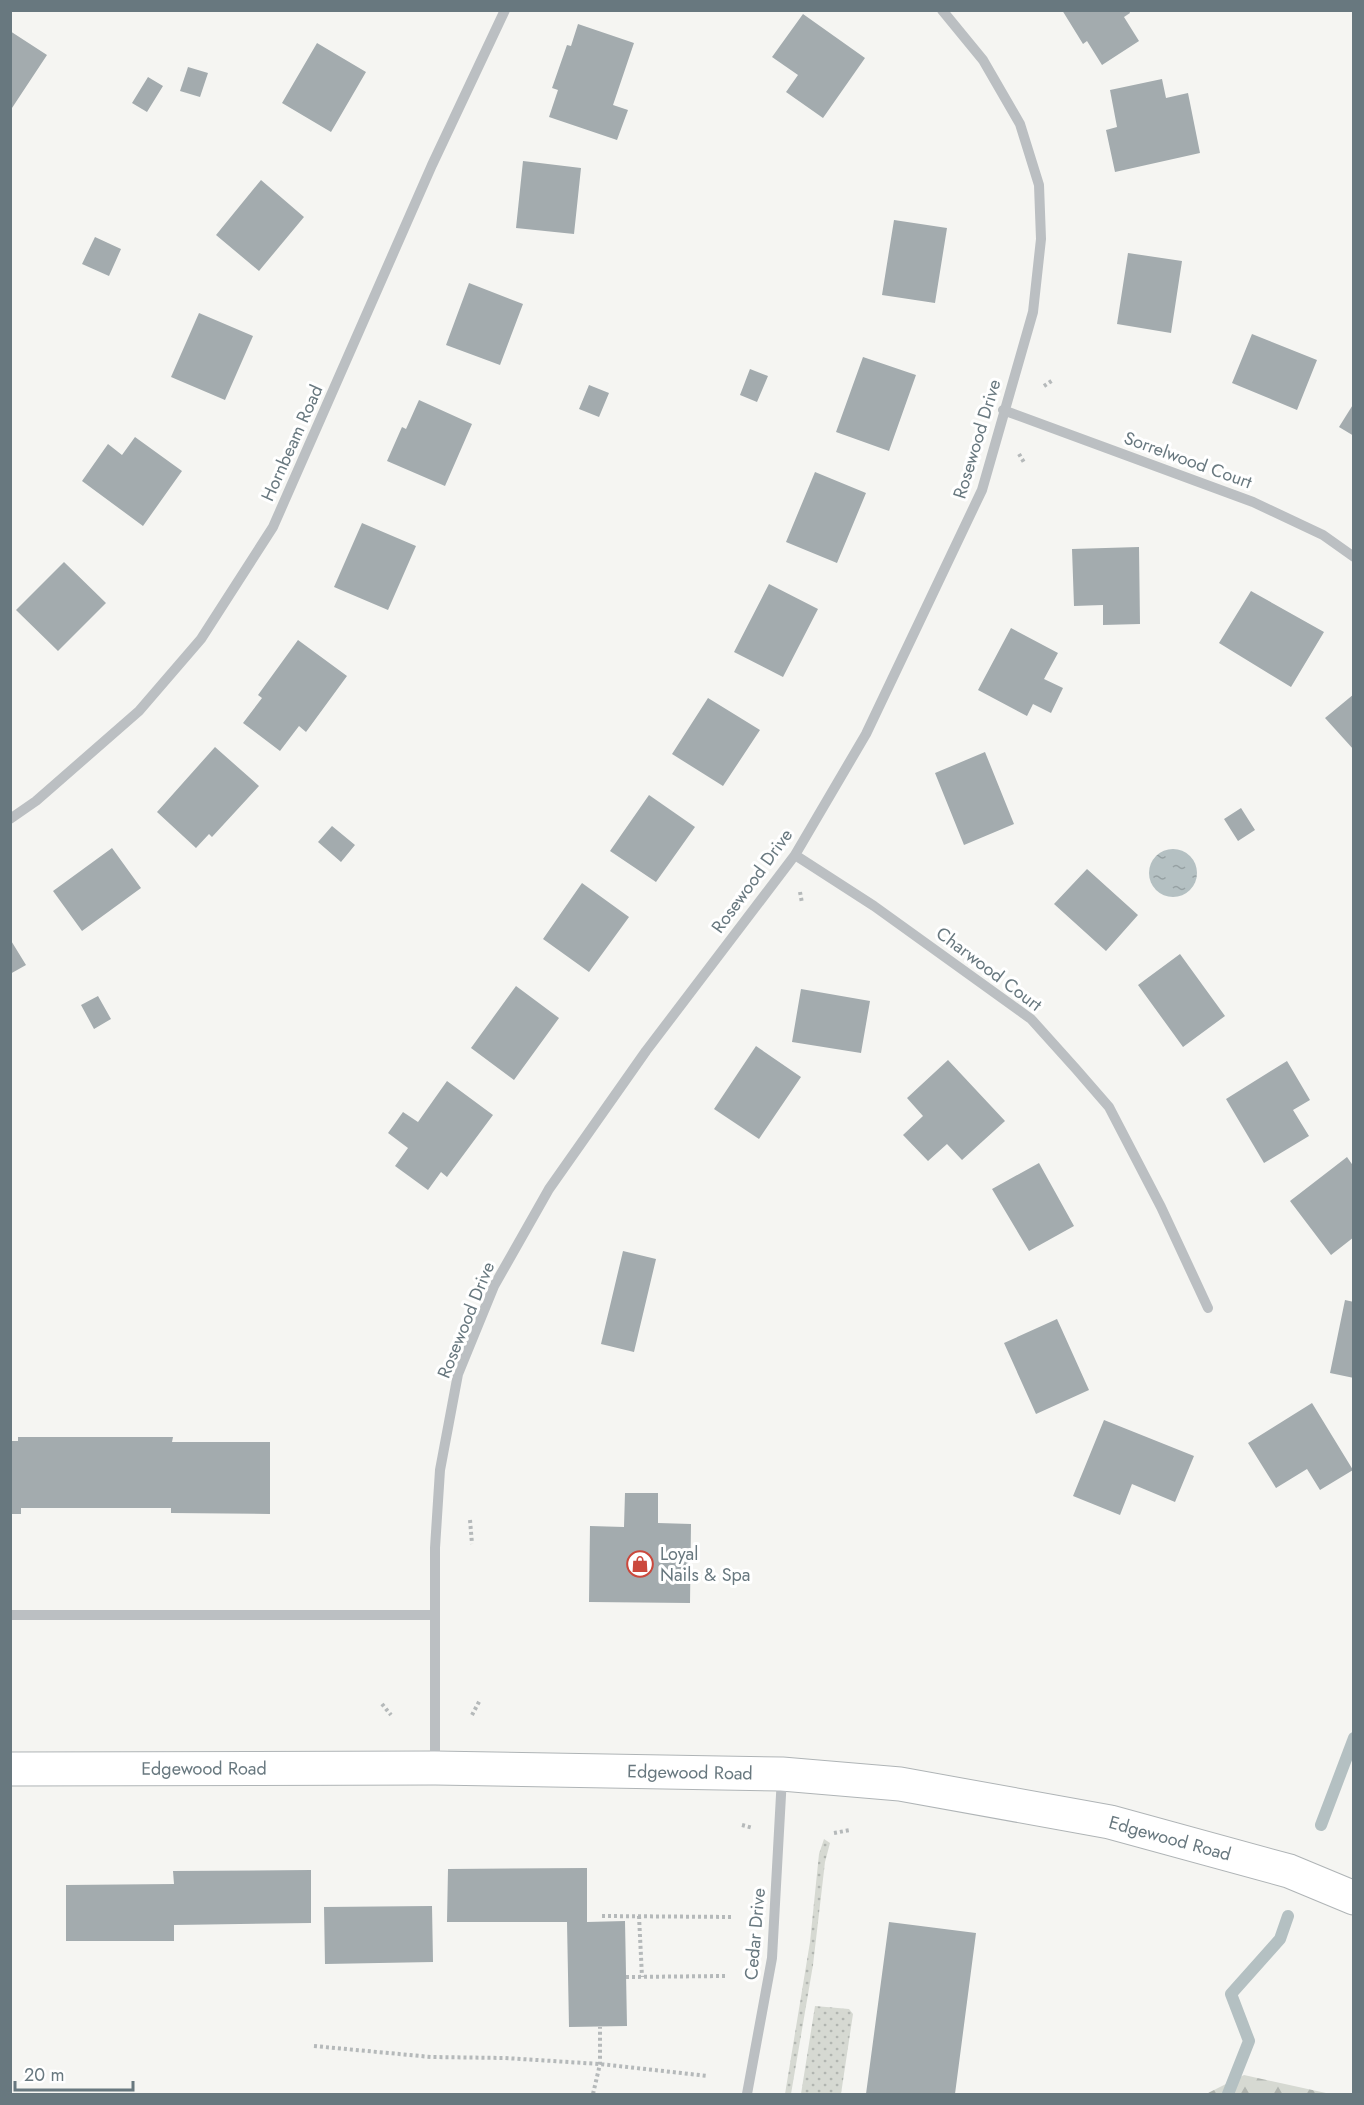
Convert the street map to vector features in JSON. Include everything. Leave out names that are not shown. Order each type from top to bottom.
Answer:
[{"type":"main road","name":"Edgewood Road","points":[[10,1769],[435,1768],[782,1774],[900,1784],[1110,1822],[1289,1871],[1353,1898]]},
{"type":"street","name":"Hornbeam Road","points":[[10,819],[36,801],[139,711],[201,639],[273,527],[432,165],[505,10]]},
{"type":"street","name":"Rosewood Drive","points":[[435,1768],[435,1615],[440,1470],[458,1374],[494,1286],[549,1189],[646,1051],[795,855],[866,734],[982,490],[1003,410],[1033,312],[1041,239],[1039,184],[1020,123],[983,60],[942,10]]},
{"type":"street","name":"Sorrelwood Court","points":[[1003,410],[1253,502],[1323,535],[1353,557]]},
{"type":"street","name":"Charwood Court","points":[[795,855],[874,906],[1031,1019],[1109,1107],[1161,1207],[1208,1308]]},
{"type":"street","points":[[10,1615],[435,1615]]},
{"type":"street","name":"Cedar Drive","points":[[747,2094],[772,1958],[782,1774]]},
{"type":"path","points":[[1044,386],[1053,380]]},
{"type":"path","points":[[1018,453],[1025,464]]},
{"type":"path","points":[[800,892],[802,903]]},
{"type":"path","points":[[470,1520],[472,1544]]},
{"type":"path","points":[[472,1715],[480,1700]]},
{"type":"path","points":[[382,1704],[391,1715]]},
{"type":"path","points":[[834,1833],[850,1830]]},
{"type":"path","points":[[602,1916],[734,1917]]},
{"type":"path","points":[[639,1916],[642,1977]]},
{"type":"path","points":[[626,1977],[724,1976]]},
{"type":"path","points":[[594,2094],[600,2064],[600,2027]]},
{"type":"path","points":[[314,2046],[431,2057],[505,2058],[600,2064],[708,2076]]},
{"type":"green space","points":[[824,1839],[830,1843],[825,1862],[813,1965],[791,2094],[785,2094],[810,1942],[819,1854]]},
{"type":"green space","points":[[815,2006],[849,2009],[853,2014],[841,2094],[801,2094]]},
{"type":"green space","points":[[1244,2075],[1326,2093],[1327,2094],[1206,2094]]},
{"type":"water","points":[[1173,849],[1190,856],[1197,873],[1190,890],[1173,897],[1156,890],[1149,873],[1156,856]]},
{"type":"building","points":[[1062,10],[1129,10],[1130,13],[1124,17],[1139,41],[1102,65],[1087,41],[1083,44]]},
{"type":"building","points":[[803,14],[865,58],[823,118],[786,92],[798,75],[772,57]]},
{"type":"building","points":[[578,24],[634,43],[613,105],[628,110],[617,140],[549,117],[558,90],[552,88],[567,45],[571,46]]},
{"type":"building","points":[[10,31],[47,55],[10,111]]},
{"type":"building","points":[[317,43],[366,72],[331,132],[282,103]]},
{"type":"building","points":[[188,67],[208,73],[200,97],[180,91]]},
{"type":"building","points":[[148,77],[163,86],[147,112],[132,103]]},
{"type":"building","points":[[1162,79],[1166,98],[1188,93],[1200,153],[1115,172],[1106,130],[1117,127],[1110,90]]},
{"type":"building","points":[[523,161],[581,168],[574,234],[516,228]]},
{"type":"building","points":[[261,180],[304,217],[259,271],[216,235]]},
{"type":"building","points":[[894,220],[947,228],[935,303],[882,295]]},
{"type":"building","points":[[95,237],[121,249],[109,276],[82,264]]},
{"type":"building","points":[[1128,253],[1182,261],[1171,333],[1117,324]]},
{"type":"building","points":[[469,283],[523,304],[500,365],[446,345]]},
{"type":"building","points":[[199,313],[253,336],[225,400],[171,377]]},
{"type":"building","points":[[1252,334],[1317,360],[1297,410],[1232,383]]},
{"type":"building","points":[[863,357],[916,375],[889,451],[836,432]]},
{"type":"building","points":[[750,369],[768,376],[757,402],[740,395]]},
{"type":"building","points":[[589,385],[609,393],[599,417],[579,409]]},
{"type":"building","points":[[419,400],[472,424],[445,486],[387,461],[402,427],[406,429]]},
{"type":"building","points":[[1354,403],[1354,436],[1339,427]]},
{"type":"building","points":[[135,437],[182,471],[143,526],[82,481],[108,444],[122,455]]},
{"type":"building","points":[[815,472],[866,493],[837,563],[786,542]]},
{"type":"building","points":[[362,523],[416,546],[388,610],[334,587]]},
{"type":"building","points":[[1139,547],[1140,624],[1103,625],[1103,605],[1074,606],[1072,549]]},
{"type":"building","points":[[64,562],[106,603],[58,651],[16,610]]},
{"type":"building","points":[[769,584],[818,609],[783,677],[734,652]]},
{"type":"building","points":[[1251,591],[1324,632],[1291,687],[1219,643]]},
{"type":"building","points":[[1011,628],[1058,653],[1044,679],[1063,688],[1051,713],[1033,704],[1027,716],[978,690]]},
{"type":"building","points":[[298,640],[347,676],[306,732],[299,726],[280,751],[243,723],[262,698],[258,695]]},
{"type":"building","points":[[1354,694],[1354,750],[1325,718]]},
{"type":"building","points":[[708,698],[760,730],[723,786],[672,754]]},
{"type":"building","points":[[215,747],[259,786],[212,837],[209,834],[196,848],[157,812]]},
{"type":"building","points":[[985,752],[1014,824],[964,845],[935,773]]},
{"type":"building","points":[[649,795],[695,827],[656,882],[610,851]]},
{"type":"building","points":[[1241,808],[1255,830],[1238,841],[1224,819]]},
{"type":"building","points":[[332,826],[355,845],[341,862],[318,842]]},
{"type":"building","points":[[112,848],[141,888],[82,931],[53,891]]},
{"type":"building","points":[[1087,869],[1138,915],[1106,951],[1054,904]]},
{"type":"building","points":[[582,883],[629,917],[589,972],[543,939]]},
{"type":"building","points":[[10,939],[26,965],[10,974]]},
{"type":"building","points":[[1180,954],[1225,1016],[1183,1047],[1138,985]]},
{"type":"building","points":[[516,986],[559,1018],[514,1080],[471,1048]]},
{"type":"building","points":[[801,989],[870,1001],[861,1053],[792,1042]]},
{"type":"building","points":[[98,996],[111,1019],[94,1029],[81,1005]]},
{"type":"building","points":[[756,1046],[801,1077],[759,1139],[714,1109]]},
{"type":"building","points":[[948,1060],[1005,1121],[962,1160],[947,1144],[928,1161],[903,1135],[923,1116],[907,1098]]},
{"type":"building","points":[[1287,1061],[1310,1100],[1293,1110],[1309,1136],[1264,1163],[1226,1099]]},
{"type":"building","points":[[447,1081],[493,1115],[447,1177],[441,1172],[428,1190],[395,1166],[408,1148],[388,1133],[403,1112],[418,1122]]},
{"type":"building","points":[[1347,1157],[1354,1167],[1354,1237],[1331,1255],[1290,1201]]},
{"type":"building","points":[[1039,1163],[1074,1226],[1029,1251],[992,1189]]},
{"type":"building","points":[[623,1251],[656,1259],[634,1352],[601,1344]]},
{"type":"building","points":[[1345,1300],[1354,1302],[1354,1378],[1330,1373]]},
{"type":"building","points":[[1057,1319],[1089,1390],[1036,1414],[1004,1343]]},
{"type":"building","points":[[1312,1403],[1353,1470],[1320,1490],[1307,1469],[1276,1488],[1248,1443]]},
{"type":"building","points":[[1104,1420],[1194,1456],[1175,1502],[1132,1484],[1120,1515],[1073,1496]]},
{"type":"building","points":[[18,1437],[173,1437],[172,1442],[270,1442],[270,1514],[171,1513],[171,1508],[21,1508],[21,1514],[10,1514],[10,1441],[18,1441]]},
{"type":"building","name":"Loyal Nails & Spa","points":[[625,1493],[658,1493],[658,1523],[691,1524],[690,1603],[589,1602],[590,1526],[624,1527]]},
{"type":"building","points":[[587,1868],[587,1922],[625,1921],[627,2026],[569,2027],[567,1922],[447,1922],[448,1869]]},
{"type":"building","points":[[311,1870],[311,1923],[174,1925],[174,1941],[66,1941],[66,1885],[174,1884],[173,1871]]},
{"type":"building","points":[[432,1906],[433,1962],[325,1964],[324,1907]]},
{"type":"building","points":[[889,1922],[976,1933],[955,2094],[866,2094]]},
{"type":"waterway","points":[[1321,1825],[1354,1738]]},
{"type":"waterway","points":[[1228,2094],[1249,2041],[1231,1994],[1280,1939],[1288,1916]]},
{"type":"place","name":"Loyal Nails & Spa","points":[[640,1564]]}]
